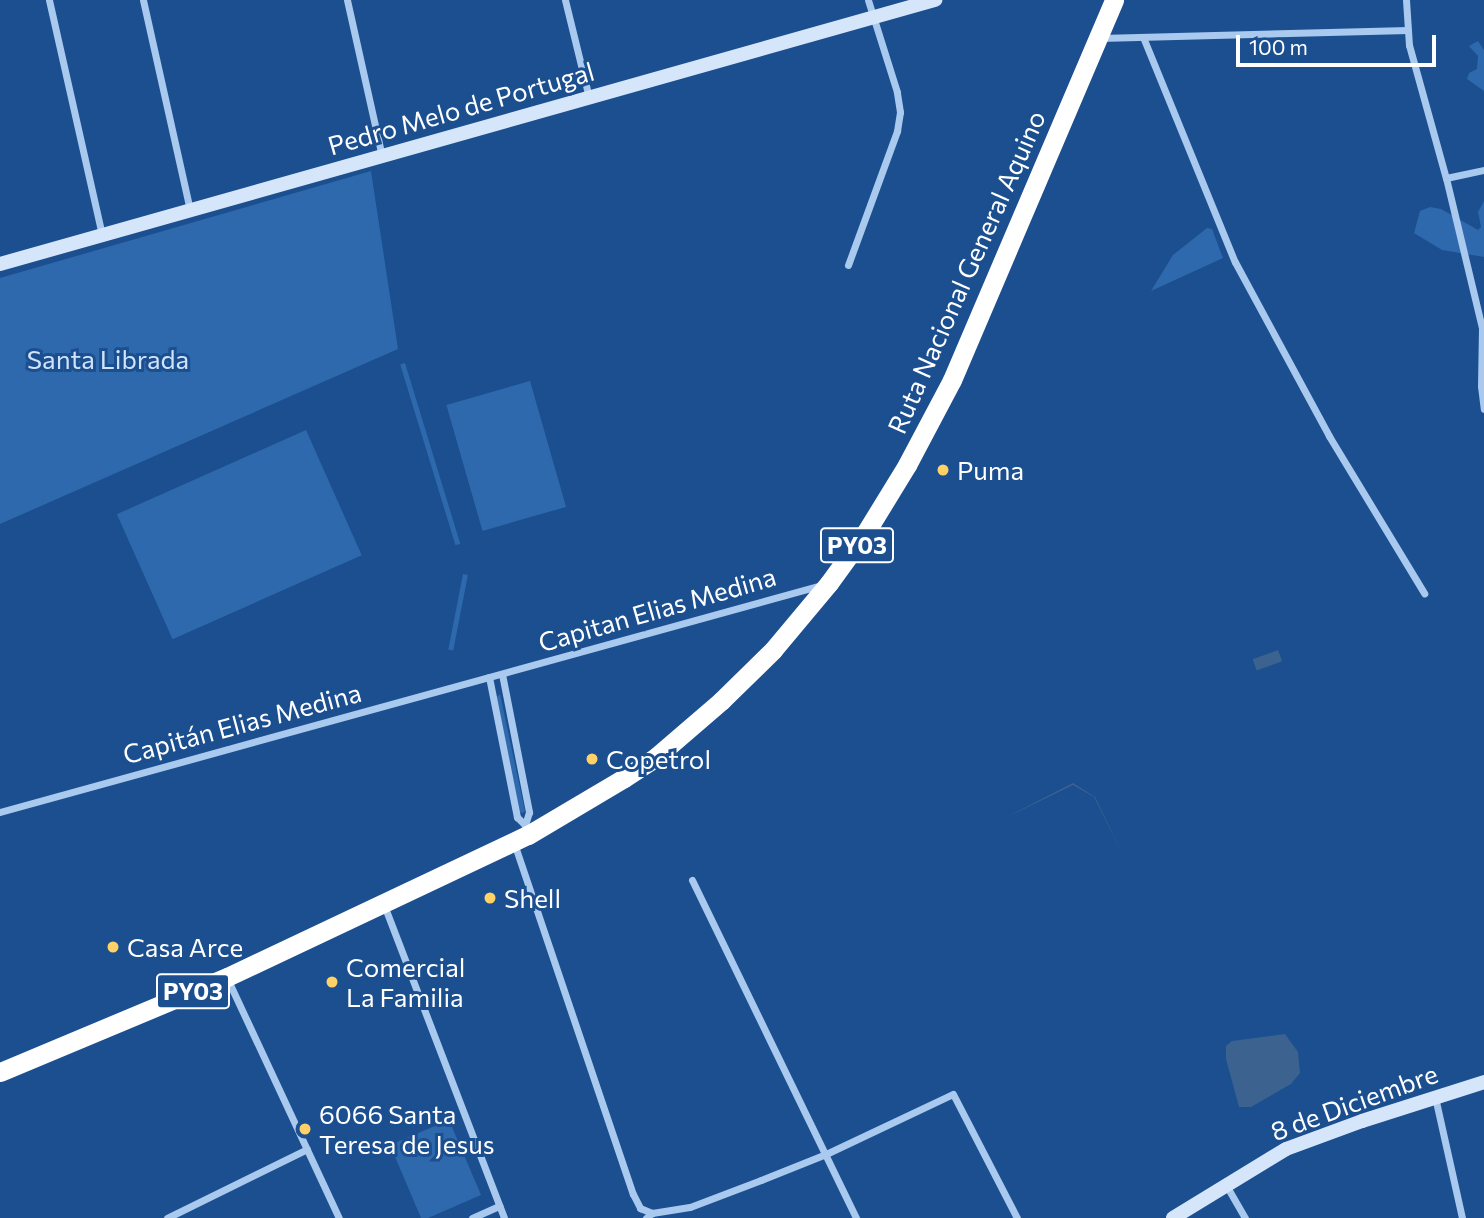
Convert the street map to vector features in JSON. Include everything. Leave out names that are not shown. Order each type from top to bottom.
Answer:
[{"type":"highway","name":"Ruta Nacional General Aquino","points":[[0,1072],[226,977],[384,905],[522,834],[624,778],[689,730],[773,650],[829,583],[907,465],[952,380],[1114,0]]},
{"type":"street","points":[[49,0],[102,235]]},
{"type":"street","points":[[143,0],[190,210]]},
{"type":"street","points":[[347,0],[382,156]]},
{"type":"street","points":[[565,0],[589,98]]},
{"type":"street","points":[[848,264],[897,131],[900,112],[897,92],[869,0]]},
{"type":"street","name":"Pedro Melo de Portugal","points":[[0,264],[935,0]]},
{"type":"street","points":[[1406,0],[1409,45],[1446,178],[1482,328],[1480,386],[1484,409]]},
{"type":"street","points":[[1099,38],[1408,30]]},
{"type":"street","points":[[1143,37],[1235,262],[1329,436],[1424,593]]},
{"type":"street","points":[[1446,178],[1484,170]]},
{"type":"street","name":"Capitan Elias Medina","points":[[496,675],[829,583]]},
{"type":"street","points":[[496,675],[529,812],[522,834]]},
{"type":"street","points":[[496,675],[517,817],[630,1186],[640,1208],[649,1216],[690,1207],[826,1154],[953,1094],[1017,1218]]},
{"type":"street","name":"Capitán Elias Medina","points":[[0,812],[496,675]]},
{"type":"street","points":[[692,880],[856,1218]]},
{"type":"street","points":[[384,905],[504,1218]]},
{"type":"street","points":[[226,977],[339,1218]]},
{"type":"street","name":"8 de Diciembre","points":[[1173,1218],[1286,1149],[1484,1082]]},
{"type":"street","points":[[1435,1097],[1462,1218]]},
{"type":"street","points":[[171,1218],[307,1149]]},
{"type":"street","points":[[1226,1184],[1244,1218]]},
{"type":"street","points":[[472,1218],[499,1206]]},
{"type":"green space","points":[[1478,41],[1484,50],[1484,91],[1467,79],[1469,73],[1477,69],[1478,56],[1469,46]]},
{"type":"green space","name":"Santa Librada","points":[[371,171],[398,349],[0,524],[0,278]]},
{"type":"green space","points":[[1484,201],[1484,257],[1442,250],[1414,233],[1420,211],[1430,207],[1441,209],[1478,230],[1481,227],[1478,212]]},
{"type":"green space","points":[[1207,228],[1212,229],[1223,258],[1151,291],[1173,255]]},
{"type":"green space","points":[[405,363],[460,544],[455,545],[400,364]]},
{"type":"green space","points":[[530,381],[566,507],[482,531],[446,405]]},
{"type":"green space","points":[[306,430],[362,555],[173,639],[117,514]]},
{"type":"green space","points":[[463,574],[468,575],[453,651],[448,650]]},
{"type":"green space","points":[[500,694],[525,811],[523,813],[519,812],[497,697]]},
{"type":"green space","points":[[449,1120],[481,1195],[428,1218],[421,1218],[390,1145]]},
{"type":"shaded area","points":[[1278,650],[1282,661],[1257,671],[1253,659]]},
{"type":"shaded area","points":[[1073,783],[1095,797],[1125,859],[1094,797],[1073,785],[1007,817]]},
{"type":"shaded area","points":[[1285,1034],[1298,1052],[1300,1073],[1291,1084],[1251,1107],[1239,1107],[1226,1059],[1226,1046],[1232,1041]]},
{"type":"place","name":"Puma","points":[[943,470]]},
{"type":"place","name":"Copetrol","points":[[592,759]]},
{"type":"place","name":"Shell","points":[[490,898]]},
{"type":"place","name":"Casa Arce","points":[[113,947]]},
{"type":"place","name":"Comercial La Familia","points":[[332,982]]},
{"type":"place","name":"6066 Santa Teresa de Jesus","points":[[305,1129]]}]
